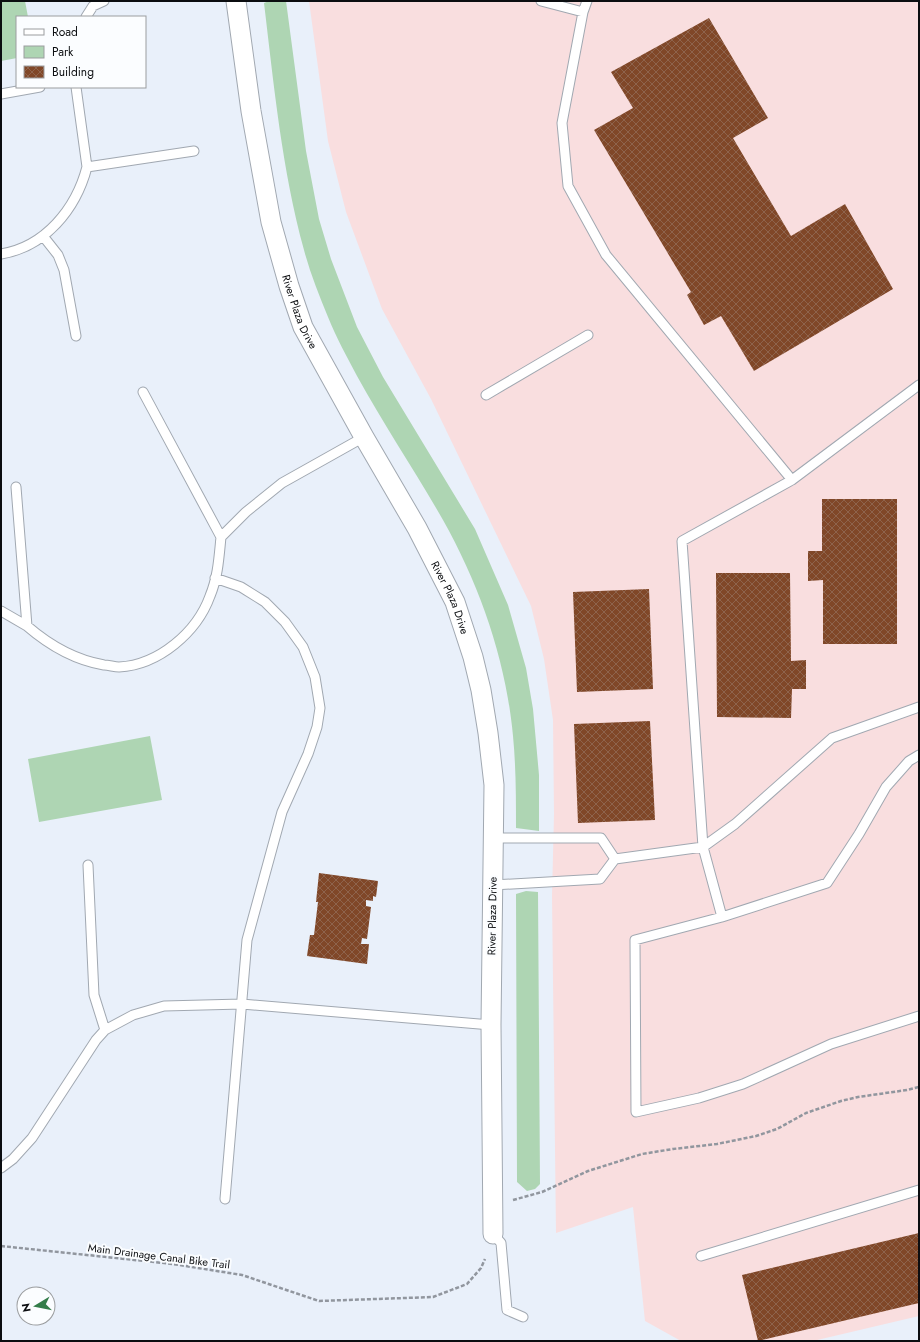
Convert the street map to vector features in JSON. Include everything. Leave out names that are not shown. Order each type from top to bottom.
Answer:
[{"type":"street","name":"River Plaza Drive","points":[[236,1],[251,111],[270,222],[303,327],[364,437],[417,528],[456,602],[479,683],[488,733],[494,785],[491,1025],[493,1234]]},
{"type":"lane","points":[[86,16],[92,3],[104,1]]},
{"type":"lane","points":[[541,1],[583,12]]},
{"type":"lane","points":[[587,1],[583,12],[562,123],[568,186],[606,255],[792,480]]},
{"type":"lane","points":[[1,94],[34,88]]},
{"type":"lane","points":[[1,254],[26,246],[43,236],[57,224],[74,202],[87,167],[76,88]]},
{"type":"lane","points":[[87,167],[194,151]]},
{"type":"lane","points":[[43,236],[58,255],[64,270],[76,336]]},
{"type":"lane","points":[[486,395],[588,335]]},
{"type":"lane","points":[[722,917],[703,847],[682,541],[792,480],[919,385]]},
{"type":"lane","points":[[1,611],[26,626],[54,646],[74,657],[119,667],[137,664],[163,653],[178,642],[197,621],[210,596],[219,562],[221,537],[143,392]]},
{"type":"lane","points":[[221,537],[246,512],[282,483],[364,437]]},
{"type":"lane","points":[[16,487],[26,626]]},
{"type":"lane","points":[[215,578],[242,587],[265,602],[285,622],[303,647],[312,669],[320,708],[318,727],[308,754],[282,812],[247,940],[225,1199]]},
{"type":"lane","points":[[493,884],[600,879],[615,859],[703,847],[735,824],[832,738],[919,707]]},
{"type":"lane","points":[[919,755],[909,761],[886,787],[859,834],[827,883],[722,917],[635,940],[636,1112],[699,1098],[743,1084],[831,1044],[919,1016]]},
{"type":"lane","points":[[493,838],[601,838],[615,859]]},
{"type":"lane","points":[[88,865],[94,995],[105,1030]]},
{"type":"lane","points":[[1,1168],[13,1159],[32,1138],[96,1040],[105,1030],[133,1015],[164,1006],[242,1004],[491,1025]]},
{"type":"lane","points":[[701,1256],[919,1190]]},
{"type":"lane","points":[[493,1234],[501,1243],[506,1310],[523,1317]]},
{"type":"path","points":[[493,1200],[516,1200],[542,1192],[588,1171],[642,1154],[717,1144],[756,1136],[777,1129],[806,1114],[841,1101],[919,1087]]},
{"type":"path","name":"Main Drainage Canal Bike Trail","points":[[1,1246],[173,1264],[242,1275],[319,1300],[433,1297],[467,1284],[482,1268],[487,1256],[488,1242],[493,1234]]},
{"type":"shaded area","points":[[309,1],[919,1],[919,1316],[813,1341],[681,1341],[645,1321],[633,1207],[556,1233],[552,896],[554,814],[553,720],[544,659],[531,606],[431,399],[382,309],[346,212],[328,141]]},
{"type":"green space","points":[[1,1],[25,1],[28,16],[16,16],[16,58],[1,61]]},
{"type":"green space","points":[[269,1],[286,1],[306,151],[319,219],[331,259],[357,327],[383,377],[475,529],[508,605],[526,668],[533,709],[539,775],[539,831],[516,828],[515,759],[510,708],[498,652],[480,597],[469,571],[443,520],[357,376],[331,324],[309,267],[296,220],[284,159],[264,3]]},
{"type":"green space","points":[[150,736],[162,800],[39,822],[28,759]]},
{"type":"green space","points":[[526,891],[538,892],[540,1184],[535,1189],[527,1191],[517,1182],[516,894]]},
{"type":"building","points":[[709,18],[768,118],[733,138],[791,236],[845,204],[893,289],[754,371],[721,316],[704,325],[687,295],[691,292],[594,130],[633,108],[611,72]]},
{"type":"building","points":[[822,499],[897,499],[897,644],[823,644],[823,580],[808,581],[808,551],[822,551]]},
{"type":"building","points":[[716,573],[790,573],[791,661],[806,660],[806,689],[792,689],[791,718],[717,717]]},
{"type":"building","points":[[649,589],[653,689],[577,692],[573,592]]},
{"type":"building","points":[[650,721],[655,820],[578,823],[574,724]]},
{"type":"building","points":[[319,873],[378,881],[376,897],[373,896],[373,901],[366,900],[366,906],[371,907],[367,939],[362,938],[361,944],[369,944],[367,964],[307,956],[310,935],[314,935],[318,902],[316,902]]},
{"type":"building","points":[[919,1233],[919,1303],[758,1341],[742,1275]]}]
